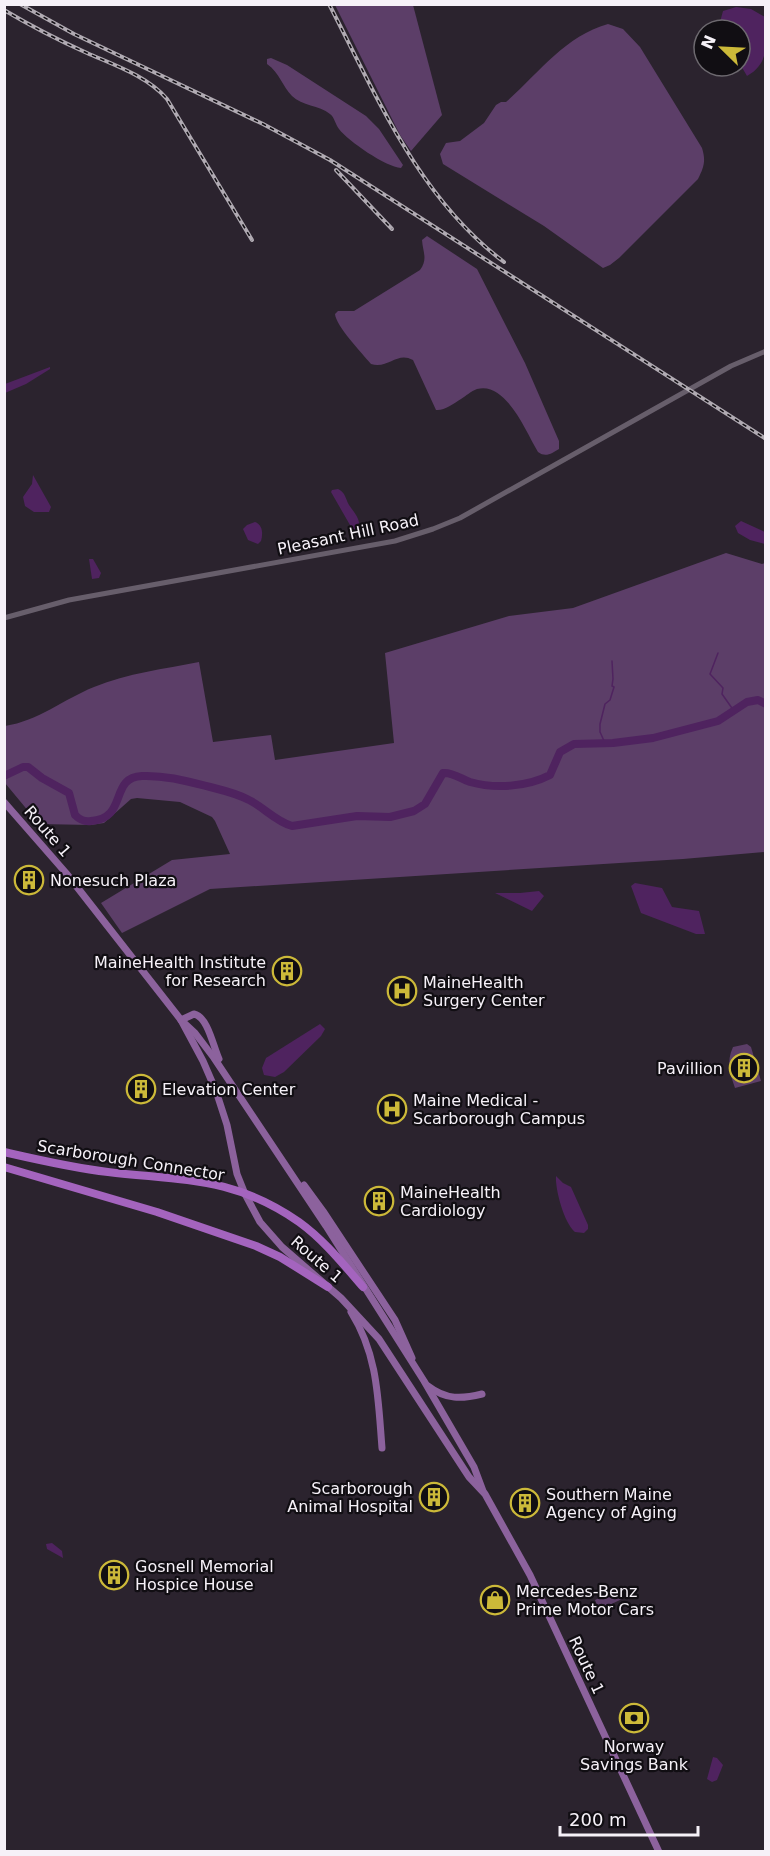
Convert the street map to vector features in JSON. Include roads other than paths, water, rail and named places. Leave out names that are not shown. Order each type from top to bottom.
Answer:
[{"type":"highway","name":"Scarborough Connector","points":[[4,1152],[88,1170],[188,1179],[232,1188],[263,1201],[314,1233],[363,1287]]},
{"type":"highway","name":"Scarborough Connector","points":[[4,1167],[157,1212],[248,1243],[280,1257],[328,1287]]},
{"type":"main road","name":"Route 1","points":[[4,802],[56,861],[181,1020],[202,1041],[330,1233],[416,1369],[474,1467],[484,1493],[530,1575],[659,1851]]},
{"type":"main road","points":[[181,1020],[194,1014],[204,1019],[213,1046],[228,1078]]},
{"type":"main road","name":"Route 1","points":[[181,1020],[216,1091],[227,1125],[237,1174],[255,1213],[273,1238],[365,1322],[394,1358],[469,1477],[484,1493]]},
{"type":"main road","points":[[279,1156],[324,1211],[386,1305],[405,1340],[416,1369]]},
{"type":"main road","points":[[341,1298],[359,1325],[370,1352],[376,1380],[382,1448]]},
{"type":"main road","points":[[424,1382],[436,1392],[450,1398],[482,1394]]},
{"type":"street","name":"Pleasant Hill Road","points":[[4,618],[69,600],[395,541],[421,534],[460,518],[698,384],[765,351]]},
{"type":"waterway","points":[[718,653],[710,674],[723,688],[722,694],[734,711]]},
{"type":"waterway","points":[[605,743],[600,732],[600,724],[605,704],[610,700],[614,687],[612,686],[612,661]]},
{"type":"waterway","points":[[4,776],[28,767],[69,793],[75,815],[86,821],[102,819],[110,813],[125,783],[132,778],[142,776],[178,779],[232,793],[249,800],[280,821],[292,826],[357,816],[390,817],[414,811],[425,804],[443,773],[480,784],[500,786],[531,782],[550,775],[560,752],[574,744],[613,743],[653,738],[718,721],[747,702],[758,700],[766,704]]},
{"type":"railway","points":[[20,4],[74,34],[263,124],[330,160],[766,439]]},
{"type":"railway","points":[[329,4],[383,110],[424,177],[474,236],[504,262]]},
{"type":"railway","points":[[4,10],[55,38],[130,72],[159,91],[167,99],[252,240]]},
{"type":"railway","points":[[336,170],[392,229]]},
{"type":"place","name":"Nonesuch Plaza","points":[[29,880]]},
{"type":"place","name":"MaineHealth Institute for Research","points":[[287,971]]},
{"type":"place","name":"MaineHealth Surgery Center","points":[[402,991]]},
{"type":"place","name":"Pavillion","points":[[744,1068]]},
{"type":"place","name":"Elevation Center","points":[[141,1089]]},
{"type":"place","name":"Maine Medical - Scarborough Campus","points":[[392,1109]]},
{"type":"place","name":"MaineHealth Cardiology","points":[[379,1201]]},
{"type":"place","name":"Scarborough Animal Hospital","points":[[434,1497]]},
{"type":"place","name":"Southern Maine Agency of Aging","points":[[525,1503]]},
{"type":"place","name":"Gosnell Memorial Hospice House","points":[[114,1575]]},
{"type":"place","name":"Mercedes-Benz Prime Motor Cars","points":[[495,1600]]},
{"type":"place","name":"Norway Savings Bank","points":[[634,1718]]}]
